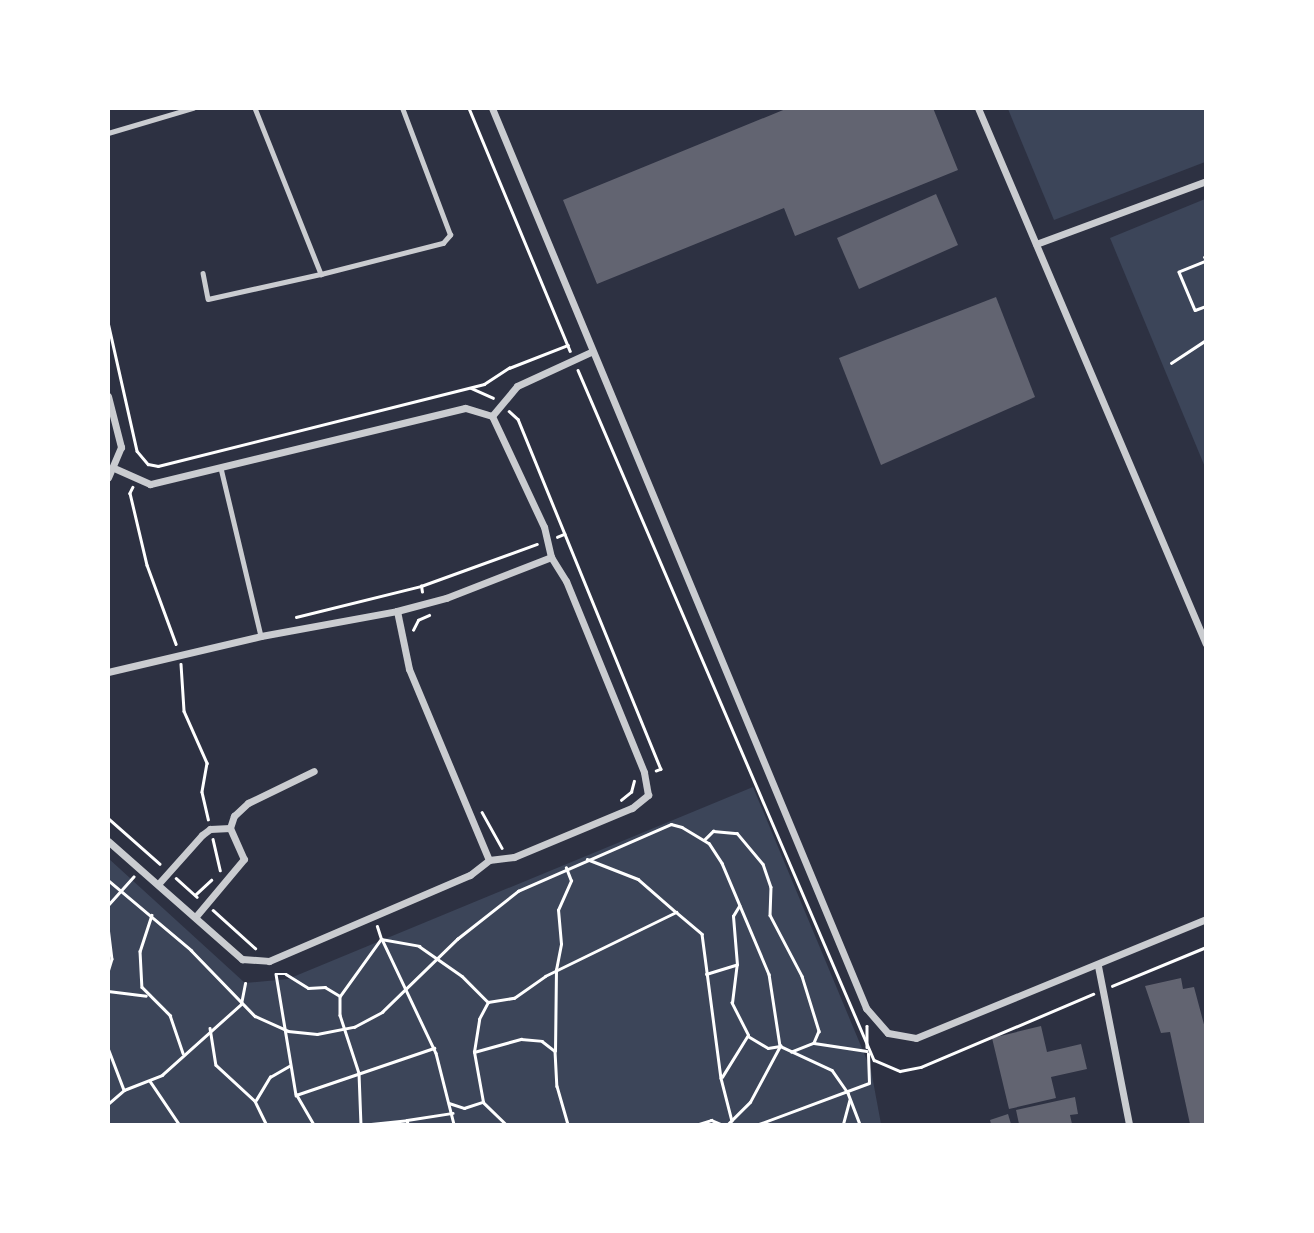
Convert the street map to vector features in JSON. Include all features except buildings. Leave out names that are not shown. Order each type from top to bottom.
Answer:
[{"type":"street","points":[[492,108],[591,352],[866,1008],[888,1033],[916,1038],[1098,966],[1206,919]]},
{"type":"street","points":[[978,108],[1206,644]]},
{"type":"street","points":[[1036,244],[1206,181]]},
{"type":"street","points":[[492,416],[517,386],[591,352]]},
{"type":"street","points":[[108,396],[121,447],[116,468],[108,477]]},
{"type":"street","points":[[116,468],[150,484],[464,408],[492,416]]},
{"type":"street","points":[[487,856],[514,857],[632,808],[648,795],[645,776],[566,581],[551,557],[547,541],[492,416]]},
{"type":"street","points":[[108,672],[261,636],[397,611],[551,557]]},
{"type":"street","points":[[397,611],[409,669],[487,856]]},
{"type":"street","points":[[197,915],[244,859],[230,828],[234,816],[248,803],[314,771]]},
{"type":"street","points":[[160,882],[210,829],[230,828]]},
{"type":"street","points":[[108,841],[141,870],[160,882],[242,959],[269,961],[470,875],[487,856]]},
{"type":"street","points":[[1098,966],[1129,1125]]},
{"type":"lane","points":[[108,133],[193,108]]},
{"type":"lane","points":[[255,108],[321,274]]},
{"type":"lane","points":[[203,273],[208,299],[443,243],[450,235],[402,108]]},
{"type":"lane","points":[[221,468],[261,636]]},
{"type":"path","points":[[469,108],[868,1051],[888,1068],[921,1067],[1206,947]]},
{"type":"path","points":[[1205,258],[1179,272],[1195,310],[1206,306]]},
{"type":"path","points":[[108,322],[137,451],[148,464],[158,466],[471,388],[568,345]]},
{"type":"path","points":[[1171,363],[1206,340]]},
{"type":"path","points":[[471,388],[501,405],[518,419],[661,769],[635,779],[631,792],[618,801]]},
{"type":"path","points":[[412,633],[418,620],[429,617],[421,586],[564,534]]},
{"type":"path","points":[[480,806],[496,844],[504,849],[513,845]]},
{"type":"path","points":[[108,818],[259,951]]},
{"type":"path","points":[[108,880],[152,915],[255,1016],[282,1028],[317,1034],[344,1028],[382,1012],[499,905],[566,868],[671,824],[704,840],[722,863],[769,974],[780,1046],[750,1102],[728,1125]]},
{"type":"path","points":[[195,895],[220,870],[210,829]]},
{"type":"path","points":[[704,840],[713,831],[737,833],[763,864],[771,887],[770,915],[787,941],[813,1006],[819,1031],[814,1043]]},
{"type":"path","points":[[487,856],[496,844]]},
{"type":"path","points":[[586,859],[638,879],[702,934],[721,1078],[732,1121]]},
{"type":"path","points":[[566,868],[571,881],[558,910],[561,944],[556,970],[555,1051],[557,1086],[568,1125]]},
{"type":"path","points":[[108,905],[141,870]]},
{"type":"path","points":[[740,906],[733,916],[737,965],[732,1003],[748,1035],[768,1048],[780,1046],[832,1070],[849,1095],[860,1125]]},
{"type":"path","points":[[381,939],[419,946],[488,1002],[514,998],[556,970],[676,912]]},
{"type":"path","points":[[146,996],[138,971],[152,915]]},
{"type":"path","points":[[373,916],[381,939],[408,989],[434,1048],[454,1125]]},
{"type":"path","points":[[108,927],[112,943],[108,972]]},
{"type":"path","points":[[361,1125],[359,1073],[344,1028],[340,996],[381,939]]},
{"type":"path","points":[[269,961],[276,974],[282,1028],[296,1095],[313,1125]]},
{"type":"path","points":[[706,974],[737,965]]},
{"type":"path","points":[[276,974],[286,974],[308,988],[325,987],[340,996]]},
{"type":"path","points":[[108,1104],[124,1090],[162,1075],[210,1028],[241,1004],[245,983]]},
{"type":"path","points":[[108,991],[146,996],[170,1015],[183,1053]]},
{"type":"path","points":[[488,1002],[479,1019],[474,1052],[483,1102],[506,1125]]},
{"type":"path","points":[[759,1125],[849,1095],[869,1083],[866,1008]]},
{"type":"path","points":[[210,1028],[216,1065],[255,1101],[266,1125]]},
{"type":"path","points":[[721,1078],[748,1035]]},
{"type":"path","points":[[474,1052],[521,1039],[542,1041],[555,1051]]},
{"type":"path","points":[[792,1052],[814,1043],[868,1051]]},
{"type":"path","points":[[108,1048],[124,1090]]},
{"type":"path","points":[[296,1095],[434,1048]]},
{"type":"path","points":[[108,1066],[114,1064]]},
{"type":"path","points":[[255,1101],[270,1077],[289,1066]]},
{"type":"path","points":[[149,1080],[180,1125]]},
{"type":"path","points":[[843,1125],[849,1095]]},
{"type":"path","points":[[449,1103],[464,1108],[483,1102]]},
{"type":"path","points":[[371,1125],[407,1122],[452,1113]]},
{"type":"path","points":[[699,1125],[711,1120],[721,1125]]},
{"type":"shaded area","points":[[1008,109],[1205,109],[1205,162],[1054,220]]},
{"type":"shaded area","points":[[1205,199],[1205,467],[1110,238]]},
{"type":"shaded area","points":[[753,787],[871,1070],[881,1124],[109,1124],[108,858],[245,983],[288,979]]}]
